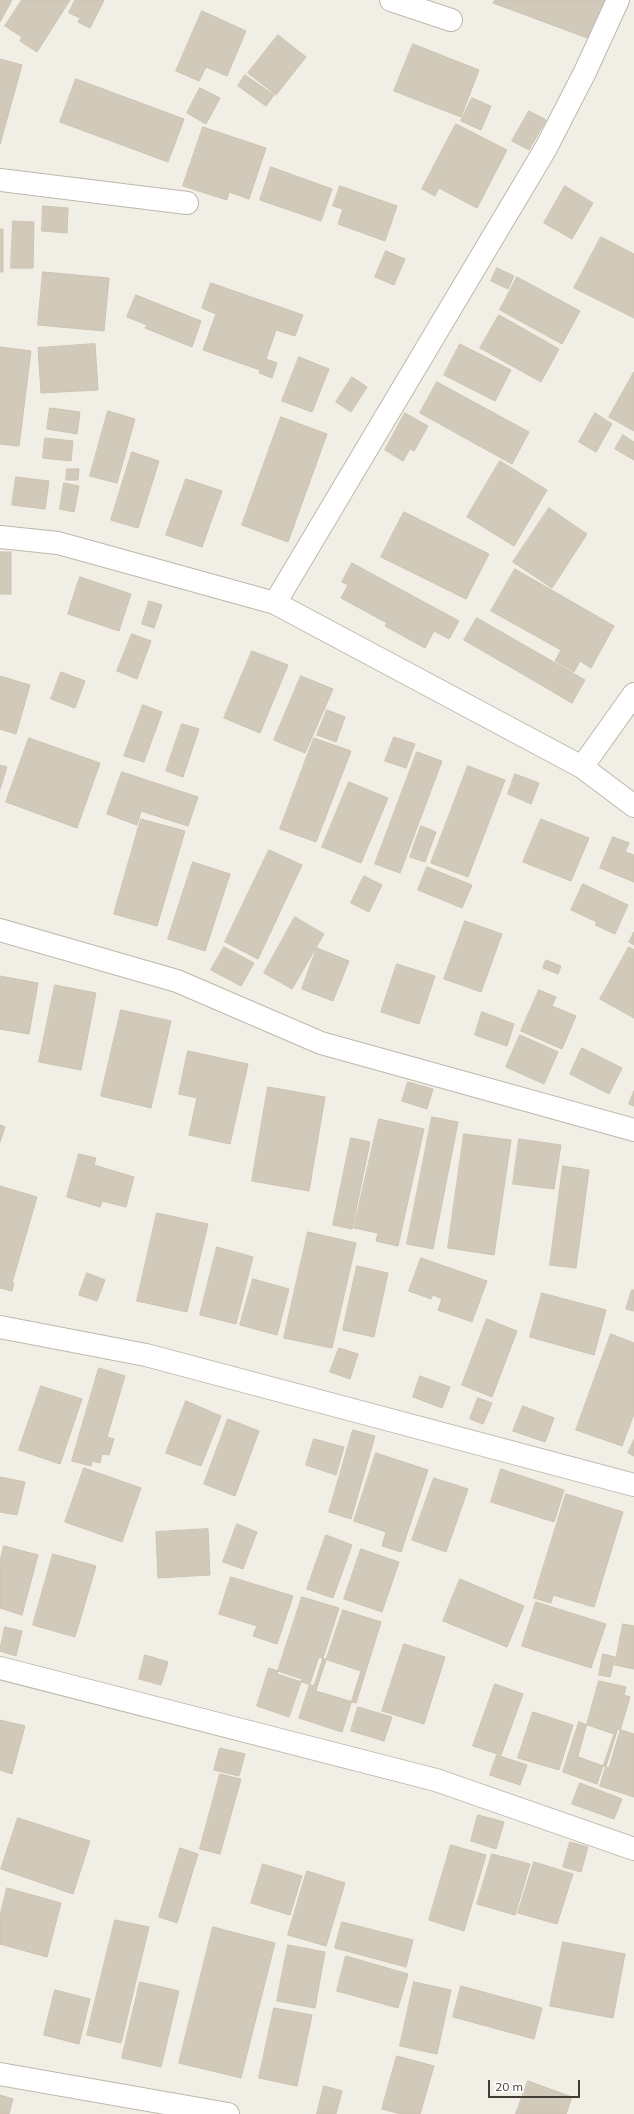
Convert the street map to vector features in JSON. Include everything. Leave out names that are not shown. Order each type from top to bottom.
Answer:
[{"type":"street","points":[[391,0],[451,20]]},
{"type":"street","points":[[275,603],[546,148],[585,72],[618,0]]},
{"type":"street","points":[[0,180],[187,203]]},
{"type":"street","points":[[0,537],[58,543],[275,603],[582,767],[634,806]]},
{"type":"street","points":[[582,767],[634,694]]},
{"type":"street","points":[[0,930],[177,981],[322,1043],[634,1130]]},
{"type":"street","points":[[0,1327],[146,1355],[634,1485]]},
{"type":"street","points":[[0,1668],[436,1780],[634,1849]]},
{"type":"street","points":[[0,2074],[228,2114]]},
{"type":"building","points":[[0,0],[12,0],[0,22]]},
{"type":"building","points":[[22,0],[70,0],[37,52],[20,41],[22,37],[5,26]]},
{"type":"building","points":[[75,0],[104,0],[90,28],[78,22],[80,18],[69,13]]},
{"type":"building","points":[[495,0],[607,0],[593,40],[493,3]]},
{"type":"building","points":[[202,11],[246,31],[227,76],[206,67],[199,81],[176,71]]},
{"type":"building","points":[[278,35],[306,57],[276,95],[248,73]]},
{"type":"building","points":[[413,44],[479,70],[461,117],[394,91]]},
{"type":"building","points":[[0,59],[22,65],[0,144]]},
{"type":"building","points":[[245,75],[274,95],[266,106],[238,86]]},
{"type":"building","points":[[76,79],[184,119],[168,162],[60,122]]},
{"type":"building","points":[[200,88],[220,98],[206,124],[187,113]]},
{"type":"building","points":[[472,98],[491,106],[481,130],[461,121]]},
{"type":"building","points":[[529,111],[546,120],[529,150],[512,141]]},
{"type":"building","points":[[456,124],[507,150],[477,208],[439,188],[435,196],[422,189]]},
{"type":"building","points":[[203,127],[266,148],[249,199],[229,192],[227,200],[183,186]]},
{"type":"building","points":[[271,167],[332,189],[321,221],[260,200]]},
{"type":"building","points":[[340,186],[397,206],[385,241],[338,224],[343,209],[333,206]]},
{"type":"building","points":[[565,186],[593,203],[572,239],[544,223]]},
{"type":"building","points":[[43,206],[68,208],[67,233],[42,231]]},
{"type":"building","points":[[13,221],[34,222],[33,268],[11,268]]},
{"type":"building","points":[[0,229],[3,229],[3,272],[0,272]]},
{"type":"building","points":[[601,237],[634,254],[634,318],[574,288]]},
{"type":"building","points":[[386,251],[405,259],[394,285],[375,277]]},
{"type":"building","points":[[497,268],[514,276],[508,289],[491,281]]},
{"type":"building","points":[[43,272],[109,278],[104,331],[38,325]]},
{"type":"building","points":[[517,277],[580,311],[562,344],[500,310]]},
{"type":"building","points":[[211,283],[303,315],[295,336],[276,330],[266,359],[277,363],[272,378],[259,373],[260,370],[203,350],[216,314],[202,308]]},
{"type":"building","points":[[136,295],[201,321],[192,347],[145,328],[147,325],[127,317]]},
{"type":"building","points":[[499,315],[559,349],[541,382],[480,348]]},
{"type":"building","points":[[95,344],[98,390],[41,393],[38,348]]},
{"type":"building","points":[[460,344],[511,370],[495,401],[444,375]]},
{"type":"building","points":[[0,347],[31,351],[19,446],[0,444]]},
{"type":"building","points":[[299,357],[329,369],[312,412],[282,401]]},
{"type":"building","points":[[634,372],[634,431],[609,417]]},
{"type":"building","points":[[352,377],[367,387],[351,412],[336,402]]},
{"type":"building","points":[[437,382],[529,432],[512,464],[420,413]]},
{"type":"building","points":[[50,408],[80,412],[77,434],[47,429]]},
{"type":"building","points":[[108,411],[135,419],[117,483],[90,476]]},
{"type":"building","points":[[405,413],[428,426],[414,451],[410,449],[403,461],[385,450]]},
{"type":"building","points":[[595,413],[612,424],[596,452],[579,442]]},
{"type":"building","points":[[281,417],[327,434],[288,542],[242,525]]},
{"type":"building","points":[[623,435],[634,442],[634,460],[615,449]]},
{"type":"building","points":[[45,438],[73,441],[71,461],[43,458]]},
{"type":"building","points":[[132,452],[159,461],[138,528],[111,520]]},
{"type":"building","points":[[500,461],[547,490],[514,546],[467,517]]},
{"type":"building","points":[[67,469],[79,469],[78,480],[66,480]]},
{"type":"building","points":[[16,477],[49,481],[45,509],[12,505]]},
{"type":"building","points":[[186,479],[222,491],[202,547],[166,535]]},
{"type":"building","points":[[64,483],[79,486],[74,512],[60,509]]},
{"type":"building","points":[[549,508],[587,534],[552,588],[513,562]]},
{"type":"building","points":[[404,512],[489,554],[466,599],[381,557]]},
{"type":"building","points":[[0,552],[11,552],[11,594],[0,594]]},
{"type":"building","points":[[352,563],[459,621],[449,639],[434,631],[425,648],[385,626],[387,623],[341,598],[348,585],[342,582]]},
{"type":"building","points":[[515,569],[614,626],[591,668],[580,661],[574,672],[555,661],[561,650],[491,611]]},
{"type":"building","points":[[80,577],[131,594],[119,631],[68,614]]},
{"type":"building","points":[[149,601],[162,605],[154,628],[142,624]]},
{"type":"building","points":[[477,618],[585,680],[572,703],[464,640]]},
{"type":"building","points":[[132,634],[151,641],[137,679],[117,671]]},
{"type":"building","points":[[252,651],[288,665],[260,733],[224,718]]},
{"type":"building","points":[[61,672],[85,681],[75,708],[51,699]]},
{"type":"building","points":[[0,676],[30,685],[16,734],[0,729]]},
{"type":"building","points":[[301,676],[333,689],[305,753],[274,740]]},
{"type":"building","points":[[143,705],[162,712],[144,762],[124,756]]},
{"type":"building","points":[[327,710],[345,717],[336,742],[317,735]]},
{"type":"building","points":[[182,724],[199,729],[183,777],[166,771]]},
{"type":"building","points":[[394,737],[415,744],[406,768],[385,761]]},
{"type":"building","points":[[29,738],[100,763],[77,828],[6,802]]},
{"type":"building","points":[[314,738],[351,751],[316,842],[280,829]]},
{"type":"building","points":[[417,752],[442,761],[400,873],[375,864]]},
{"type":"building","points":[[0,765],[7,767],[0,789]]},
{"type":"building","points":[[468,766],[505,780],[468,877],[431,863]]},
{"type":"building","points":[[122,772],[198,797],[188,826],[141,811],[137,825],[107,814]]},
{"type":"building","points":[[515,774],[539,783],[531,804],[508,794]]},
{"type":"building","points":[[349,782],[388,798],[361,863],[322,847]]},
{"type":"building","points":[[141,819],[185,831],[157,926],[114,914]]},
{"type":"building","points":[[541,819],[589,838],[571,881],[523,862]]},
{"type":"building","points":[[421,826],[436,832],[425,862],[410,857]]},
{"type":"building","points":[[613,837],[629,843],[625,852],[634,855],[634,882],[600,868]]},
{"type":"building","points":[[269,850],[302,865],[258,959],[225,942]]},
{"type":"building","points":[[193,862],[230,874],[205,951],[168,939]]},
{"type":"building","points":[[427,867],[472,885],[462,908],[418,890]]},
{"type":"building","points":[[364,876],[382,885],[369,912],[351,903]]},
{"type":"building","points":[[583,884],[628,905],[615,934],[595,925],[597,922],[571,910]]},
{"type":"building","points":[[295,917],[324,934],[292,989],[264,973]]},
{"type":"building","points":[[465,921],[502,934],[481,992],[444,979]]},
{"type":"building","points":[[634,932],[634,945],[629,942]]},
{"type":"building","points":[[224,947],[254,963],[241,986],[211,970]]},
{"type":"building","points":[[629,947],[634,950],[634,1018],[600,999]]},
{"type":"building","points":[[317,948],[349,961],[333,1001],[302,989]]},
{"type":"building","points":[[546,960],[561,966],[558,974],[543,968]]},
{"type":"building","points":[[397,964],[435,976],[419,1024],[381,1012]]},
{"type":"building","points":[[0,976],[38,983],[29,1034],[0,1029]]},
{"type":"building","points":[[55,985],[96,993],[81,1070],[39,1062]]},
{"type":"building","points":[[539,990],[556,997],[552,1006],[576,1016],[562,1049],[521,1031]]},
{"type":"building","points":[[121,1010],[171,1021],[151,1108],[101,1096]]},
{"type":"building","points":[[482,1012],[514,1024],[507,1046],[475,1035]]},
{"type":"building","points":[[520,1035],[558,1052],[544,1084],[506,1067]]},
{"type":"building","points":[[582,1048],[622,1068],[609,1094],[570,1074]]},
{"type":"building","points":[[188,1051],[248,1064],[230,1144],[189,1135],[197,1098],[179,1094]]},
{"type":"building","points":[[408,1082],[433,1089],[427,1109],[402,1101]]},
{"type":"building","points":[[268,1087],[325,1097],[309,1191],[252,1181]]},
{"type":"building","points":[[634,1091],[634,1106],[629,1104]]},
{"type":"building","points":[[432,1117],[458,1122],[433,1249],[407,1244]]},
{"type":"building","points":[[379,1119],[424,1129],[398,1246],[376,1241],[378,1233],[354,1228]]},
{"type":"building","points":[[0,1125],[5,1127],[0,1142]]},
{"type":"building","points":[[464,1134],[511,1140],[494,1255],[448,1248]]},
{"type":"building","points":[[351,1138],[370,1142],[352,1229],[333,1225]]},
{"type":"building","points":[[519,1139],[561,1145],[554,1189],[513,1184]]},
{"type":"building","points":[[79,1154],[96,1158],[94,1165],[134,1177],[126,1207],[102,1201],[100,1207],[67,1197]]},
{"type":"building","points":[[563,1166],[589,1170],[576,1268],[550,1265]]},
{"type":"building","points":[[0,1186],[37,1197],[12,1283],[14,1283],[12,1291],[0,1288]]},
{"type":"building","points":[[157,1213],[208,1224],[187,1312],[137,1301]]},
{"type":"building","points":[[308,1232],[356,1243],[332,1348],[284,1338]]},
{"type":"building","points":[[217,1247],[253,1257],[236,1324],[200,1315]]},
{"type":"building","points":[[421,1258],[487,1281],[472,1322],[438,1310],[442,1299],[433,1295],[431,1299],[409,1291]]},
{"type":"building","points":[[357,1266],[388,1273],[374,1337],[343,1330]]},
{"type":"building","points":[[87,1273],[105,1280],[97,1301],[79,1295]]},
{"type":"building","points":[[253,1279],[289,1289],[277,1335],[240,1325]]},
{"type":"building","points":[[632,1290],[634,1290],[634,1311],[626,1309]]},
{"type":"building","points":[[542,1293],[606,1310],[594,1355],[530,1337]]},
{"type":"building","points":[[487,1319],[517,1331],[492,1397],[462,1385]]},
{"type":"building","points":[[611,1334],[634,1343],[634,1414],[622,1446],[576,1430]]},
{"type":"building","points":[[339,1348],[358,1354],[350,1379],[330,1372]]},
{"type":"building","points":[[99,1368],[125,1376],[107,1437],[114,1439],[109,1455],[102,1454],[100,1463],[92,1461],[91,1466],[72,1461]]},
{"type":"building","points":[[420,1376],[450,1387],[442,1408],[413,1397]]},
{"type":"building","points":[[41,1386],[82,1399],[60,1464],[19,1450]]},
{"type":"building","points":[[478,1398],[492,1403],[483,1424],[470,1419]]},
{"type":"building","points":[[186,1401],[221,1416],[201,1466],[166,1453]]},
{"type":"building","points":[[523,1406],[554,1418],[545,1442],[513,1431]]},
{"type":"building","points":[[228,1419],[259,1431],[235,1496],[204,1484]]},
{"type":"building","points":[[353,1430],[375,1436],[351,1519],[329,1512]]},
{"type":"building","points":[[314,1439],[344,1447],[336,1475],[306,1465]]},
{"type":"building","points":[[634,1440],[634,1456],[628,1453]]},
{"type":"building","points":[[376,1453],[428,1470],[401,1552],[382,1546],[386,1532],[354,1521]]},
{"type":"building","points":[[84,1468],[141,1488],[122,1542],[65,1522]]},
{"type":"building","points":[[501,1469],[564,1490],[554,1522],[491,1502]]},
{"type":"building","points":[[0,1477],[25,1482],[17,1515],[0,1512]]},
{"type":"building","points":[[434,1478],[468,1489],[446,1552],[412,1540]]},
{"type":"building","points":[[566,1494],[623,1512],[594,1607],[553,1595],[551,1603],[534,1598]]},
{"type":"building","points":[[237,1524],[257,1532],[243,1569],[223,1562]]},
{"type":"building","points":[[208,1529],[210,1575],[158,1578],[156,1532]]},
{"type":"building","points":[[326,1535],[352,1545],[333,1598],[307,1589]]},
{"type":"building","points":[[4,1546],[38,1555],[22,1615],[0,1608],[0,1562]]},
{"type":"building","points":[[361,1549],[399,1562],[382,1612],[344,1599]]},
{"type":"building","points":[[53,1554],[96,1566],[75,1637],[33,1625]]},
{"type":"building","points":[[231,1577],[293,1596],[277,1644],[253,1636],[257,1626],[219,1614]]},
{"type":"building","points":[[460,1579],[524,1606],[507,1647],[443,1621]]},
{"type":"building","points":[[302,1597],[339,1608],[314,1686],[277,1674]]},
{"type":"building","points":[[536,1602],[606,1624],[591,1668],[522,1646]]},
{"type":"building","points":[[343,1610],[381,1622],[356,1703],[316,1691]]},
{"type":"building","points":[[623,1624],[634,1626],[634,1669],[615,1665]]},
{"type":"building","points":[[5,1627],[22,1631],[16,1656],[0,1651]]},
{"type":"building","points":[[404,1644],[445,1657],[424,1724],[382,1711]]},
{"type":"building","points":[[603,1654],[615,1657],[610,1677],[599,1675]]},
{"type":"building","points":[[145,1655],[168,1662],[161,1685],[139,1679]]},
{"type":"building","points":[[319,1657],[361,1671],[342,1732],[299,1718]]},
{"type":"building","points":[[269,1668],[302,1679],[289,1717],[257,1706]]},
{"type":"building","points":[[599,1681],[626,1687],[624,1695],[630,1697],[609,1768],[578,1757]]},
{"type":"building","points":[[495,1684],[523,1694],[501,1755],[473,1746]]},
{"type":"building","points":[[358,1707],[392,1717],[384,1741],[351,1731]]},
{"type":"building","points":[[533,1712],[573,1725],[559,1770],[518,1758]]},
{"type":"building","points":[[0,1720],[25,1726],[12,1774],[0,1770]]},
{"type":"building","points":[[579,1722],[614,1734],[597,1784],[563,1772]]},
{"type":"building","points":[[618,1729],[634,1734],[634,1797],[600,1786]]},
{"type":"building","points":[[220,1748],[245,1754],[239,1776],[214,1770]]},
{"type":"building","points":[[497,1755],[527,1765],[520,1785],[490,1775]]},
{"type":"building","points":[[220,1774],[241,1779],[220,1854],[200,1849]]},
{"type":"building","points":[[580,1783],[622,1799],[614,1819],[572,1804]]},
{"type":"building","points":[[478,1815],[504,1822],[496,1849],[471,1841]]},
{"type":"building","points":[[18,1818],[90,1841],[73,1894],[1,1869]]},
{"type":"building","points":[[570,1842],[588,1847],[581,1872],[563,1867]]},
{"type":"building","points":[[451,1845],[486,1855],[464,1931],[429,1920]]},
{"type":"building","points":[[180,1848],[198,1854],[177,1923],[159,1917]]},
{"type":"building","points":[[492,1854],[530,1864],[515,1915],[477,1904]]},
{"type":"building","points":[[534,1862],[573,1874],[557,1924],[518,1913]]},
{"type":"building","points":[[263,1864],[302,1876],[290,1915],[251,1903]]},
{"type":"building","points":[[307,1871],[345,1883],[326,1946],[288,1935]]},
{"type":"building","points":[[7,1888],[61,1903],[47,1957],[0,1944],[0,1916]]},
{"type":"building","points":[[115,1920],[149,1927],[121,2043],[87,2035]]},
{"type":"building","points":[[342,1922],[413,1940],[406,1967],[335,1948]]},
{"type":"building","points":[[213,1927],[275,1943],[241,2078],[179,2063]]},
{"type":"building","points":[[563,1942],[625,1954],[613,2018],[550,2006]]},
{"type":"building","points":[[288,1945],[325,1952],[315,2008],[277,2001]]},
{"type":"building","points":[[346,1956],[408,1974],[398,2008],[337,1991]]},
{"type":"building","points":[[140,1982],[179,1991],[161,2067],[122,2058]]},
{"type":"building","points":[[414,1982],[451,1990],[437,2054],[400,2046]]},
{"type":"building","points":[[461,1986],[542,2008],[534,2039],[453,2017]]},
{"type":"building","points":[[55,1990],[90,1999],[79,2044],[44,2035]]},
{"type":"building","points":[[274,2008],[312,2015],[297,2086],[259,2078]]},
{"type":"building","points":[[397,2056],[434,2066],[420,2114],[401,2114],[382,2109]]},
{"type":"building","points":[[528,2081],[572,2097],[566,2114],[516,2114]]},
{"type":"building","points":[[324,2086],[342,2091],[336,2114],[317,2114]]},
{"type":"building","points":[[0,2095],[13,2099],[9,2114],[0,2114]]}]
